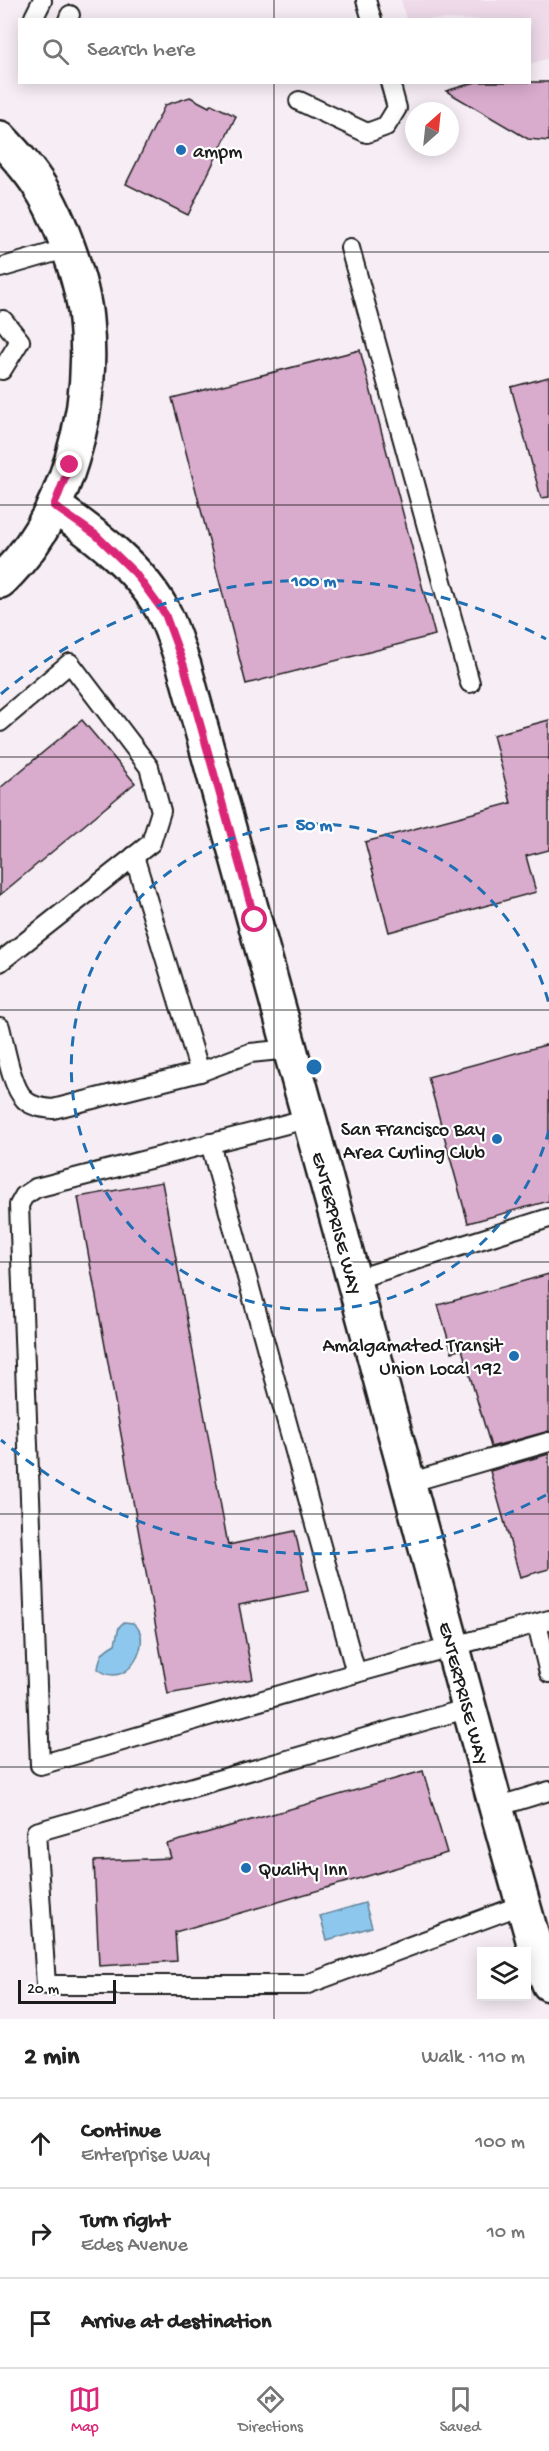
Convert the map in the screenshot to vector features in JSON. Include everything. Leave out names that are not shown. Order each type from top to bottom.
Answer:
[{"type":"street","points":[[0,138],[23,162],[41,188],[69,248],[86,319],[86,381],[77,442],[54,506],[32,542],[0,581]]},
{"type":"street","name":"ENTERPRISE WAY","points":[[54,506],[96,535],[135,573],[165,614],[184,666],[310,1118],[496,1807],[535,1947],[549,1984]]},
{"type":"lane","points":[[366,0],[371,18]]},
{"type":"lane","points":[[299,101],[367,133],[386,126],[397,108],[391,84]]},
{"type":"lane","points":[[0,268],[69,248]]},
{"type":"lane","points":[[350,249],[470,683]]},
{"type":"lane","points":[[1,320],[20,341],[2,370]]},
{"type":"lane","points":[[0,722],[70,663],[149,767],[161,811],[151,843],[0,962]]},
{"type":"lane","points":[[134,856],[200,1072]]},
{"type":"lane","points":[[0,1027],[16,1085],[26,1101],[52,1109],[200,1072],[250,1053],[291,1049]]},
{"type":"lane","points":[[310,1118],[36,1188],[24,1196],[19,1205],[40,1766],[356,1673],[543,1622],[549,1673]]},
{"type":"lane","points":[[210,1143],[356,1673]]},
{"type":"lane","points":[[353,1280],[549,1218]]},
{"type":"lane","points":[[408,1483],[549,1442]]},
{"type":"lane","points":[[469,1708],[36,1832],[46,1985],[305,1985],[524,1905]]},
{"type":"lane","points":[[496,1807],[549,1791]]},
{"type":"shaded area","points":[[401,0],[549,0],[549,58],[531,64],[531,18],[406,18]]},
{"type":"water","points":[[124,1622],[133,1623],[138,1628],[141,1646],[138,1656],[126,1671],[118,1675],[108,1674],[98,1669],[100,1660],[104,1651],[115,1644],[119,1627]]},
{"type":"water","points":[[365,1903],[372,1927],[327,1940],[320,1916]]},
{"type":"building","points":[[549,82],[549,141],[528,139],[446,91],[469,84]]},
{"type":"building","name":"ampm","points":[[190,97],[209,107],[211,104],[236,116],[188,215],[126,184],[165,105]]},
{"type":"building","points":[[360,350],[435,635],[246,684],[172,398]]},
{"type":"building","points":[[549,377],[549,497],[541,498],[511,387]]},
{"type":"building","points":[[82,720],[135,783],[0,895],[0,788]]},
{"type":"building","points":[[549,720],[549,850],[526,856],[536,892],[389,932],[365,842],[511,803],[493,735]]},
{"type":"building","name":"San Francisco Bay Area Curling Club","points":[[549,1044],[549,1201],[468,1223],[428,1077]]},
{"type":"building","points":[[162,1182],[228,1545],[295,1531],[308,1591],[239,1605],[253,1679],[168,1694],[78,1197]]},
{"type":"building","points":[[549,1274],[549,1431],[491,1447],[462,1349],[452,1352],[438,1305]]},
{"type":"building","points":[[549,1454],[549,1569],[520,1577],[490,1471]]},
{"type":"building","name":"Quality Inn","points":[[423,1771],[447,1853],[175,1932],[177,1961],[99,1966],[94,1861],[171,1858],[167,1844]]},
{"type":"place","name":"ampm","points":[[181,150]]},
{"type":"place","name":"San Francisco Bay Area Curling Club","points":[[497,1139]]},
{"type":"place","name":"Amalgamated Transit Union Local 192","points":[[514,1356]]},
{"type":"place","name":"Quality Inn","points":[[246,1868]]},
{"type":"route","points":[[70,465],[54,506],[96,535],[135,573],[165,614],[184,666],[255,920]]}]
